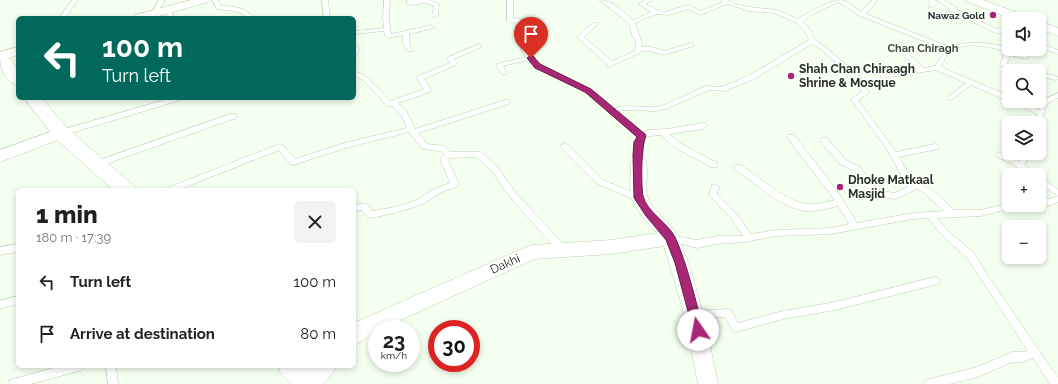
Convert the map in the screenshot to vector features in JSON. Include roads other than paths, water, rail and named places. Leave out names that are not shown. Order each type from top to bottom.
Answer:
[{"type":"street","points":[[146,16],[167,9],[204,0]]},
{"type":"street","points":[[972,0],[1004,12]]},
{"type":"street","points":[[1046,28],[1058,32]]},
{"type":"street","points":[[16,52],[0,57],[16,77]]},
{"type":"street","points":[[35,100],[61,133],[124,188]]},
{"type":"street","points":[[0,156],[61,133]]},
{"type":"street","points":[[638,163],[639,198],[649,214],[670,238],[680,263],[695,315],[708,384]]},
{"type":"street","name":"Dakhi","points":[[356,335],[363,328],[532,252],[612,247],[670,238]]},
{"type":"street","points":[[292,368],[309,384],[324,368]]},
{"type":"lane","points":[[63,16],[75,0]]},
{"type":"lane","points":[[215,0],[219,8],[240,10],[248,13],[250,16]]},
{"type":"lane","points":[[325,0],[327,16]]},
{"type":"lane","points":[[387,0],[388,36],[432,27]]},
{"type":"lane","points":[[410,0],[410,3],[427,1],[437,6],[435,16]]},
{"type":"lane","points":[[510,0],[510,21],[518,20],[524,50],[537,66],[588,91],[642,136]]},
{"type":"lane","points":[[595,24],[580,37],[610,65],[638,52],[639,41],[635,35],[632,22],[602,0]]},
{"type":"lane","points":[[649,0],[642,4],[661,15],[667,15],[688,7],[701,13],[726,1],[749,9],[775,11],[799,22],[808,31],[812,41],[834,57],[860,80],[859,83],[866,93],[854,99],[875,126],[913,188]]},
{"type":"lane","points":[[799,22],[807,15],[838,0],[862,15],[950,49]]},
{"type":"lane","points":[[862,15],[875,0]]},
{"type":"lane","points":[[940,0],[956,9],[952,10],[998,32],[1000,30],[1002,31]]},
{"type":"lane","points":[[632,22],[655,12]]},
{"type":"lane","points":[[356,33],[387,29]]},
{"type":"lane","points":[[406,32],[406,44],[410,50]]},
{"type":"lane","points":[[613,112],[622,108],[655,109],[666,107],[708,88],[723,89],[752,77],[812,41]]},
{"type":"lane","points":[[936,68],[947,52],[954,47],[985,44],[1002,49]]},
{"type":"lane","points":[[638,49],[651,49],[664,53],[691,45]]},
{"type":"lane","points":[[389,104],[428,90],[420,78],[454,64],[450,58],[479,46]]},
{"type":"lane","points":[[1046,48],[1058,52]]},
{"type":"lane","points":[[902,51],[922,70]]},
{"type":"lane","points":[[504,73],[499,65],[531,58]]},
{"type":"lane","points":[[883,76],[936,68],[1002,96]]},
{"type":"lane","points":[[356,73],[363,77],[389,104],[394,104],[404,114],[412,130],[425,147],[442,148],[448,155]]},
{"type":"lane","points":[[1046,76],[1055,78]]},
{"type":"lane","points":[[951,98],[971,82]]},
{"type":"lane","points":[[1039,116],[1045,102],[1058,95]]},
{"type":"lane","points":[[61,133],[172,100]]},
{"type":"lane","points":[[175,188],[280,147],[293,162],[348,145],[412,130],[507,102]]},
{"type":"lane","points":[[1029,108],[1040,113]]},
{"type":"lane","points":[[97,164],[233,116]]},
{"type":"lane","points":[[638,163],[639,142],[642,136],[649,133],[703,126]]},
{"type":"lane","points":[[662,132],[677,145],[714,165]]},
{"type":"lane","points":[[791,137],[840,202],[855,226]]},
{"type":"lane","points":[[824,140],[843,162],[857,169],[876,193]]},
{"type":"lane","points":[[564,146],[600,182],[639,198]]},
{"type":"lane","points":[[894,155],[935,147]]},
{"type":"lane","points":[[356,208],[364,206],[371,215],[395,210],[420,202],[437,191],[455,184],[444,159],[448,155],[478,154],[495,169],[511,193],[562,249]]},
{"type":"lane","points":[[1000,155],[1025,168]]},
{"type":"lane","points":[[1021,165],[1023,160]]},
{"type":"lane","points":[[738,167],[783,200],[799,206],[809,208],[840,202]]},
{"type":"lane","points":[[1046,184],[1058,193]]},
{"type":"lane","points":[[866,194],[876,193],[894,196],[917,186],[925,189],[952,213]]},
{"type":"lane","points":[[715,187],[713,194],[734,216],[749,238]]},
{"type":"lane","points":[[1046,201],[1048,203],[1058,199]]},
{"type":"lane","points":[[670,238],[697,244],[716,240],[749,238],[776,233],[831,231],[893,219],[952,213],[982,213],[1002,208]]},
{"type":"lane","points":[[930,215],[944,232],[971,256],[1056,384]]},
{"type":"lane","points":[[0,251],[16,248]]},
{"type":"lane","points":[[695,315],[728,313],[736,328],[783,315],[835,306],[935,281]]},
{"type":"lane","points":[[0,305],[16,301]]},
{"type":"lane","points":[[929,384],[978,372],[1012,357],[1023,357],[1035,353]]},
{"type":"lane","points":[[13,384],[72,368]]},
{"type":"lane","points":[[110,368],[113,384]]},
{"type":"place","name":"Nawaz Gold","points":[[993,15]]},
{"type":"place","name":"Shah Chan Chiraagh Shrine & Mosque","points":[[791,76]]},
{"type":"place","name":"Dhoke Matkaal Masjid","points":[[840,187]]},
{"type":"district","name":"Chan Chiragh","points":[[923,48]]}]
